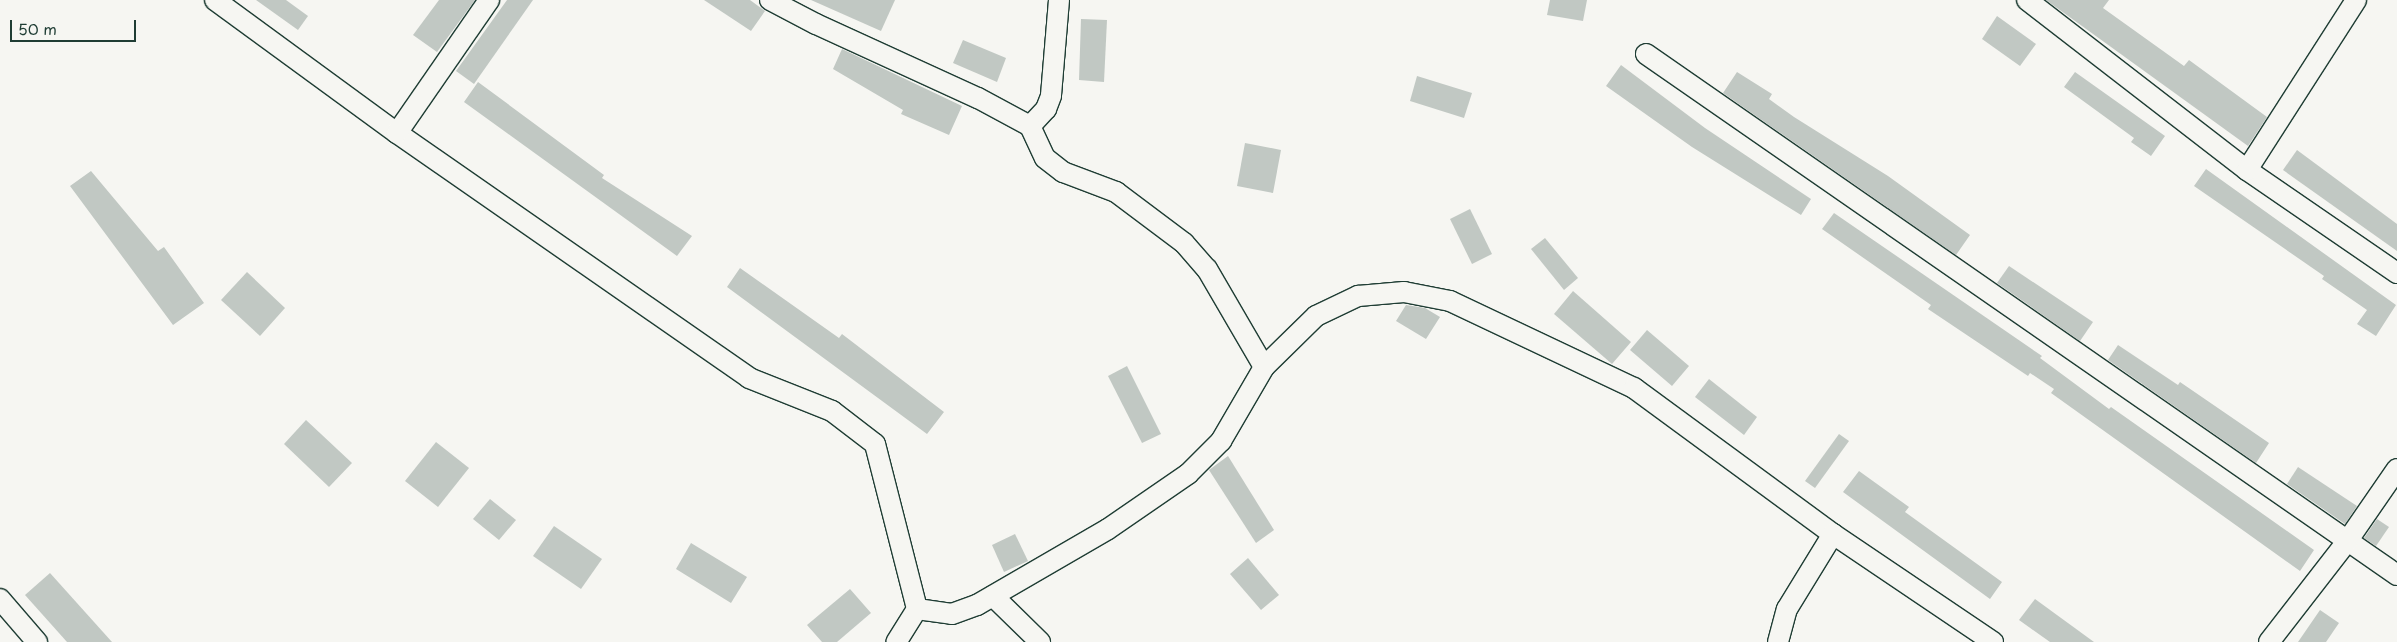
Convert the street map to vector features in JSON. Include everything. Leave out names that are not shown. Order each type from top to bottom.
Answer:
[{"type":"street","points":[[215,0],[397,133],[749,378],[832,411],[875,444],[917,609],[896,642]]},
{"type":"street","points":[[397,133],[489,0]]},
{"type":"street","points":[[770,0],[816,24],[978,98],[1030,126],[1045,158],[1058,168],[1116,192],[1184,243],[1207,269],[1264,367]]},
{"type":"street","points":[[1030,126],[1046,109],[1051,96],[1059,0]]},
{"type":"street","points":[[2027,0],[2246,170],[2397,273]]},
{"type":"street","points":[[2246,170],[2356,0]]},
{"type":"street","points":[[1646,54],[2397,575]]},
{"type":"street","points":[[917,609],[952,614],[992,596],[1108,529],[1188,474],[1221,441],[1264,367],[1316,316],[1358,296],[1404,292],[1450,301],[1634,388],[1833,534],[1993,642]]},
{"type":"street","points":[[2269,642],[2348,540],[2397,469]]},
{"type":"street","points":[[1778,642],[1787,609],[1833,534]]},
{"type":"street","points":[[992,596],[1040,642]]},
{"type":"street","points":[[0,599],[37,642]]},
{"type":"building","points":[[256,0],[286,0],[308,16],[298,30]]},
{"type":"building","points":[[439,0],[475,0],[437,52],[413,35]]},
{"type":"building","points":[[507,0],[533,0],[474,84],[456,71]]},
{"type":"building","points":[[704,0],[750,0],[765,11],[751,31]]},
{"type":"building","points":[[811,0],[895,0],[881,31]]},
{"type":"building","points":[[1550,0],[1587,0],[1583,21],[1547,15]]},
{"type":"building","points":[[2046,0],[2109,0],[2103,8],[2184,66],[2189,60],[2267,117],[2248,146]]},
{"type":"building","points":[[1997,16],[2036,44],[2020,66],[1982,39]]},
{"type":"building","points":[[1081,19],[1107,20],[1104,82],[1079,80]]},
{"type":"building","points":[[963,40],[1006,58],[997,82],[953,63]]},
{"type":"building","points":[[842,49],[962,106],[949,135],[901,114],[903,110],[833,69]]},
{"type":"building","points":[[1621,65],[1705,128],[1811,199],[1801,215],[1692,147],[1606,86]]},
{"type":"building","points":[[1737,72],[1772,94],[1769,99],[1794,117],[1888,176],[1970,235],[1956,255],[1723,93]]},
{"type":"building","points":[[2075,72],[2165,136],[2151,156],[2131,142],[2134,138],[2064,87]]},
{"type":"building","points":[[1417,76],[1472,93],[1464,118],[1410,101]]},
{"type":"building","points":[[478,82],[604,175],[602,178],[692,236],[677,256],[464,102]]},
{"type":"building","points":[[1245,143],[1281,150],[1273,193],[1237,186]]},
{"type":"building","points":[[2297,150],[2397,224],[2397,251],[2283,170]]},
{"type":"building","points":[[2206,169],[2396,305],[2376,336],[2357,324],[2367,310],[2322,279],[2324,276],[2194,186]]},
{"type":"building","points":[[91,171],[158,251],[164,247],[204,303],[173,325],[70,186]]},
{"type":"building","points":[[1470,209],[1492,254],[1472,264],[1450,219]]},
{"type":"building","points":[[1834,213],[2042,356],[2040,358],[2109,409],[2111,407],[2314,550],[2300,571],[2051,393],[2054,389],[2030,373],[2028,376],[1928,309],[1931,305],[1822,229]]},
{"type":"building","points":[[1545,238],[1578,278],[1564,290],[1531,249]]},
{"type":"building","points":[[2009,266],[2093,322],[2080,341],[1997,283]]},
{"type":"building","points":[[740,268],[839,338],[842,334],[944,412],[927,434],[727,287]]},
{"type":"building","points":[[247,272],[285,308],[260,336],[221,300]]},
{"type":"building","points":[[1573,291],[1631,342],[1612,364],[1554,314]]},
{"type":"building","points":[[1406,305],[1425,308],[1440,317],[1426,339],[1396,321]]},
{"type":"building","points":[[1647,330],[1689,366],[1672,386],[1630,350]]},
{"type":"building","points":[[2118,345],[2178,385],[2180,382],[2269,443],[2256,463],[2108,360]]},
{"type":"building","points":[[1127,366],[1161,434],[1142,443],[1108,376]]},
{"type":"building","points":[[1709,379],[1757,417],[1744,435],[1695,397]]},
{"type":"building","points":[[306,420],[352,463],[329,487],[284,444]]},
{"type":"building","points":[[1839,434],[1849,441],[1815,488],[1805,481]]},
{"type":"building","points":[[436,442],[469,468],[438,507],[405,481]]},
{"type":"building","points":[[1228,456],[1274,530],[1256,543],[1209,470]]},
{"type":"building","points":[[2298,467],[2357,506],[2345,524],[2287,484]]},
{"type":"building","points":[[1859,471],[1909,507],[1905,512],[2002,582],[1990,599],[1843,492]]},
{"type":"building","points":[[490,499],[516,520],[499,540],[473,519]]},
{"type":"building","points":[[2377,519],[2389,527],[2376,546],[2364,538]]},
{"type":"building","points":[[554,526],[602,559],[581,589],[533,556]]},
{"type":"building","points":[[1015,534],[1028,561],[1004,572],[992,545]]},
{"type":"building","points":[[691,543],[747,577],[731,603],[676,569]]},
{"type":"building","points":[[1248,558],[1279,595],[1261,610],[1230,574]]},
{"type":"building","points":[[50,573],[112,642],[67,642],[25,595]]},
{"type":"building","points":[[850,589],[871,613],[837,642],[822,642],[807,625]]},
{"type":"building","points":[[2035,599],[2094,642],[2050,642],[2019,620]]},
{"type":"building","points":[[2320,610],[2339,623],[2326,642],[2298,642]]}]
